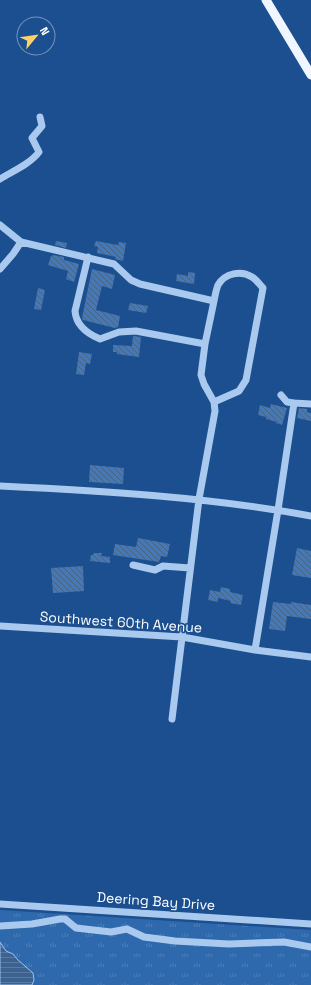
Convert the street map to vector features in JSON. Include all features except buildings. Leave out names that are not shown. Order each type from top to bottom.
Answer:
[{"type":"main road","points":[[266,0],[311,75]]},
{"type":"street","points":[[0,179],[25,164],[39,152],[32,138],[42,126],[40,117]]},
{"type":"street","points":[[0,225],[21,242],[114,264],[131,280],[140,284],[214,301]]},
{"type":"street","points":[[0,269],[21,242]]},
{"type":"street","points":[[88,257],[75,311],[76,320],[91,335],[100,340],[119,332],[136,331],[205,344]]},
{"type":"street","points":[[172,719],[199,499],[215,411],[214,402],[204,384],[201,375],[205,344],[219,284],[226,277],[234,273],[244,273],[253,277],[263,288],[246,380],[239,391],[214,402]]},
{"type":"street","points":[[281,395],[287,402],[294,404],[311,404]]},
{"type":"street","points":[[255,650],[294,404]]},
{"type":"street","points":[[0,486],[199,499],[311,516]]},
{"type":"street","points":[[133,565],[155,570],[163,566],[190,568]]},
{"type":"street","name":"Southwest 60th Avenue","points":[[0,626],[182,637],[255,650],[311,657]]},
{"type":"street","name":"Deering Bay Drive","points":[[0,904],[311,924]]},
{"type":"street","points":[[0,926],[32,924],[60,919],[65,920],[76,928],[111,932],[127,929],[144,937],[175,941],[229,944],[284,942],[311,947]]},
{"type":"green space","points":[[0,910],[311,930],[311,985],[0,985]]},
{"type":"shaded area","points":[[0,942],[6,951],[13,954],[33,973],[34,980],[32,985],[0,985]]}]
